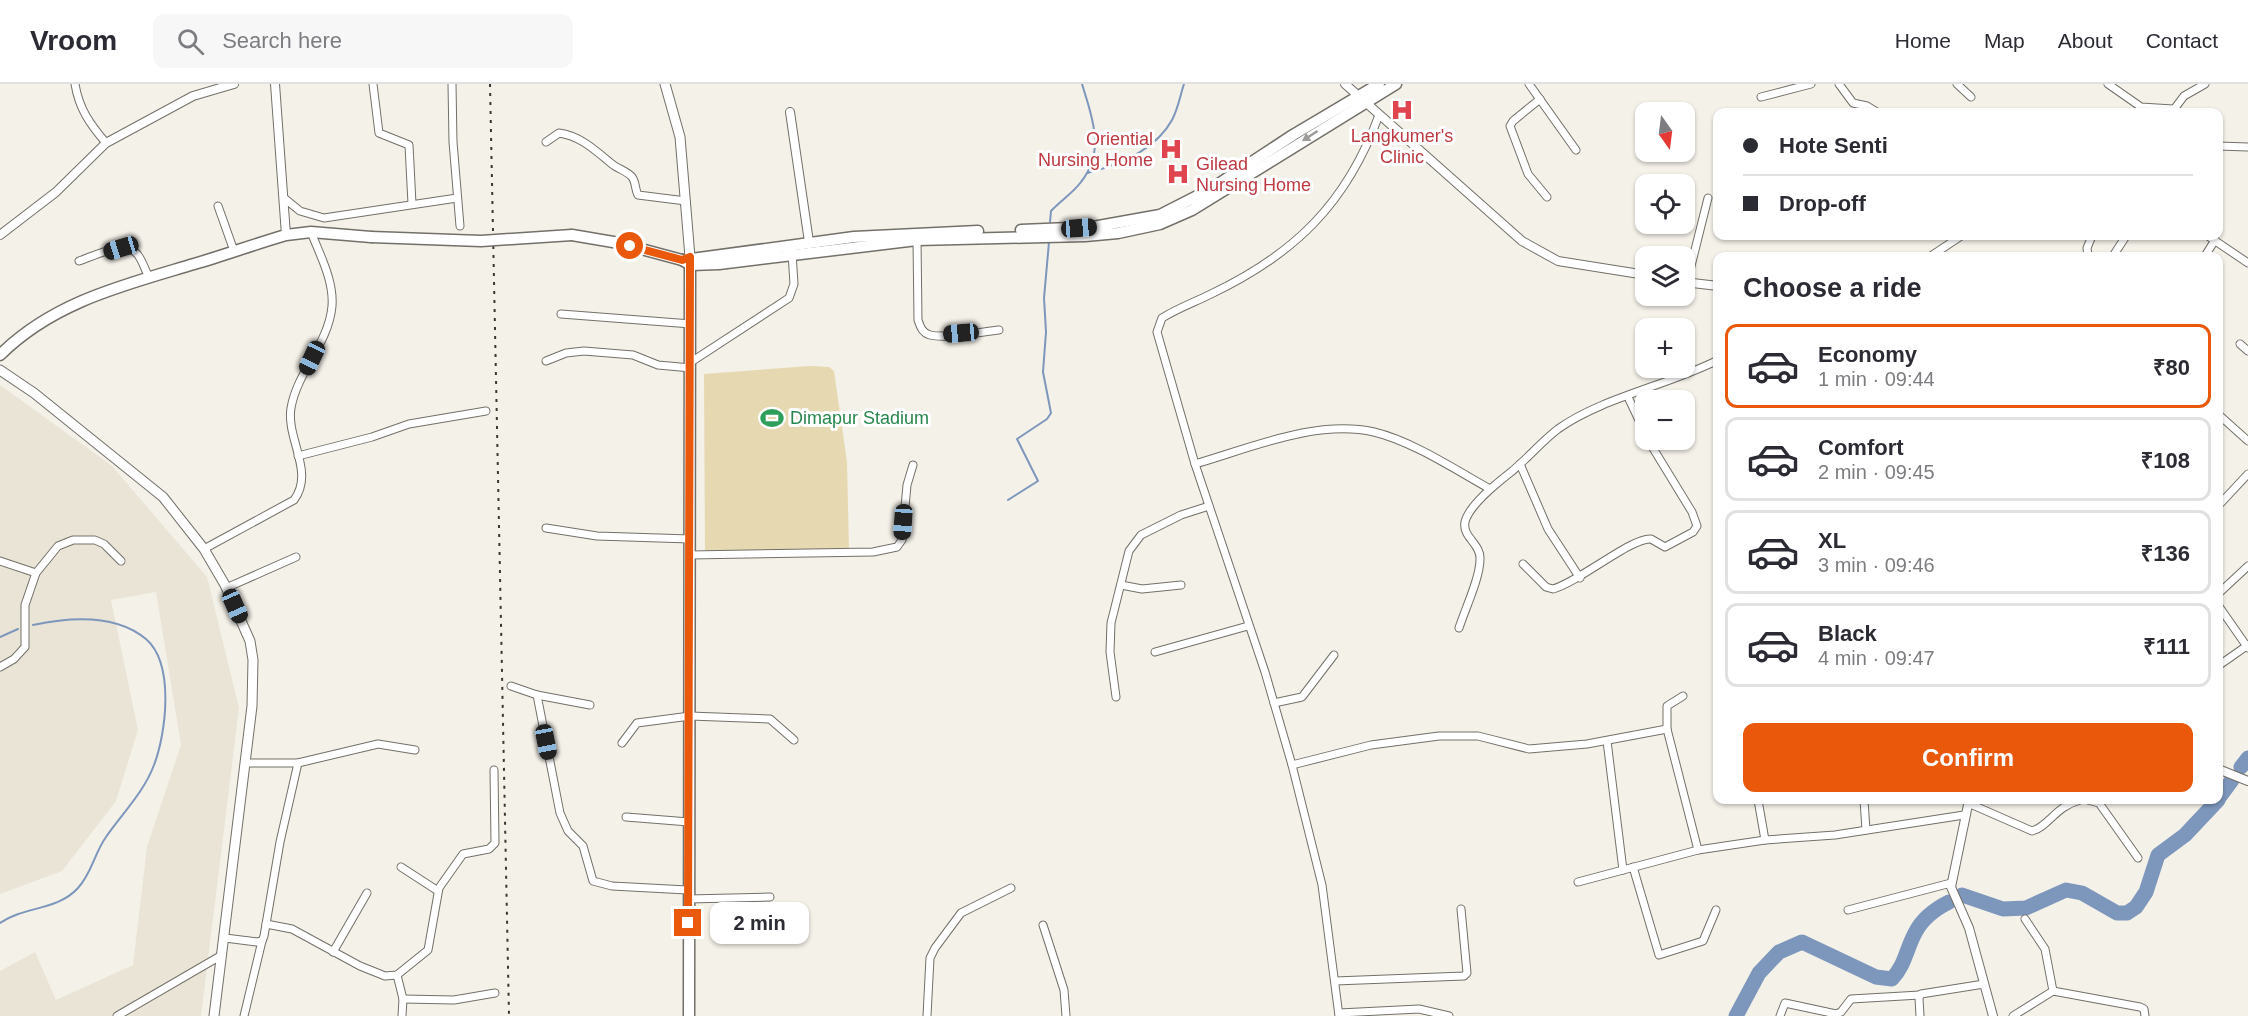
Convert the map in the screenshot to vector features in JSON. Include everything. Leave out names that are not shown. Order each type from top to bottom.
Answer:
[{"type":"main road","points":[[665,84],[680,137],[686,201],[691,324],[689,1016]]},
{"type":"main road","points":[[0,355],[26,331],[45,318],[93,296],[286,234],[311,232],[371,237],[481,241],[572,235],[619,243],[688,261],[792,254],[917,240],[1064,238],[1118,233],[1160,224],[1214,197],[1379,84]]},
{"type":"main road","points":[[688,261],[809,242],[921,232],[1093,227],[1160,215],[1211,189],[1361,98],[1396,84]]},
{"type":"main road","points":[[0,370],[34,393],[163,497],[204,549],[226,588],[250,641],[253,660],[252,706],[214,1016]]},
{"type":"street","points":[[75,84],[80,106],[89,123],[106,143]]},
{"type":"street","points":[[0,235],[56,192],[106,143],[193,96],[234,84]]},
{"type":"street","points":[[275,84],[286,234]]},
{"type":"street","points":[[373,84],[379,133],[409,146],[412,204]]},
{"type":"street","points":[[452,84],[460,226]]},
{"type":"street","points":[[1344,84],[1522,241],[1558,261],[1635,273]]},
{"type":"street","points":[[1529,84],[1576,150]]},
{"type":"street","points":[[1761,97],[1811,84]]},
{"type":"street","points":[[1839,84],[1853,103],[1870,108]]},
{"type":"street","points":[[1957,84],[1971,97]]},
{"type":"street","points":[[2109,84],[2141,106],[2153,108]]},
{"type":"street","points":[[2174,108],[2184,96],[2205,84]]},
{"type":"street","points":[[1540,99],[1510,126],[1528,174],[1547,197]]},
{"type":"street","points":[[790,112],[809,242]]},
{"type":"street","points":[[1379,115],[1361,161],[1337,197],[1312,226],[1282,253],[1212,294],[1171,312],[1159,322],[1158,338],[1195,464],[1293,765],[1322,885],[1339,1015],[1419,1009],[1449,1016]]},
{"type":"street","points":[[546,142],[559,133],[567,134],[595,148],[612,165],[628,174],[634,181],[638,195],[686,201]]},
{"type":"street","points":[[2223,146],[2248,147]]},
{"type":"street","points":[[284,198],[300,211],[324,218],[457,198]]},
{"type":"street","points":[[1695,248],[1708,198]]},
{"type":"street","points":[[218,206],[234,251]]},
{"type":"street","points":[[204,549],[294,500],[302,490],[291,410],[332,306],[328,277],[311,232]]},
{"type":"street","points":[[917,240],[918,320],[922,330],[929,335],[942,335],[999,330]]},
{"type":"street","points":[[1937,252],[1955,240]]},
{"type":"street","points":[[2208,252],[2215,240],[2248,263]]},
{"type":"street","points":[[79,261],[121,248],[131,249],[138,255],[149,277]]},
{"type":"street","points":[[546,361],[566,353],[584,351],[633,355],[658,365],[691,365],[789,298],[794,285],[792,254]]},
{"type":"street","points":[[1695,283],[1713,285]]},
{"type":"street","points":[[561,314],[691,324]]},
{"type":"street","points":[[2240,344],[2248,351]]},
{"type":"street","points":[[1459,628],[1480,561],[1478,548],[1466,533],[1464,524],[1467,516],[1490,489],[1558,429],[1598,408],[1689,375],[1713,363]]},
{"type":"street","points":[[1628,397],[1635,412]]},
{"type":"street","points":[[298,456],[372,437],[409,424],[486,411]]},
{"type":"street","points":[[2223,418],[2248,441]]},
{"type":"street","points":[[1195,464],[1281,439],[1320,431],[1351,430],[1374,432],[1398,441],[1490,489]]},
{"type":"street","points":[[1523,564],[1546,587],[1553,589],[1580,578],[1636,542],[1651,539],[1665,547],[1693,532],[1697,526],[1692,512],[1654,450]]},
{"type":"street","points":[[1520,464],[1548,529],[1580,578]]},
{"type":"street","points":[[690,555],[887,551],[897,547],[902,540],[907,484],[913,465]]},
{"type":"street","points":[[2223,501],[2248,474]]},
{"type":"street","points":[[1116,697],[1110,652],[1112,623],[1129,551],[1141,535],[1181,515],[1209,506]]},
{"type":"street","points":[[546,528],[597,536],[690,539]]},
{"type":"street","points":[[0,667],[14,659],[25,647],[25,605],[36,573],[51,552],[73,540],[95,540],[104,544],[121,561]]},
{"type":"street","points":[[226,588],[296,557]]},
{"type":"street","points":[[0,561],[36,573]]},
{"type":"street","points":[[2223,589],[2248,566]]},
{"type":"street","points":[[1121,585],[1142,589],[1181,585]]},
{"type":"street","points":[[2223,613],[2248,646],[2223,663]]},
{"type":"street","points":[[1155,652],[1248,626]]},
{"type":"street","points":[[1274,703],[1302,697],[1334,656]]},
{"type":"street","points":[[511,686],[537,695],[590,705]]},
{"type":"street","points":[[537,695],[560,813],[568,831],[583,846],[593,880],[612,886],[688,895],[770,897]]},
{"type":"street","points":[[1683,696],[1667,706],[1667,729],[1698,850]]},
{"type":"street","points":[[622,743],[637,723],[690,716],[770,719],[794,740]]},
{"type":"street","points":[[1293,765],[1371,745],[1439,736],[1478,736],[1529,749],[1607,741],[1667,729]]},
{"type":"street","points":[[1607,741],[1623,870]]},
{"type":"street","points":[[246,763],[298,764],[378,744],[415,750]]},
{"type":"street","points":[[244,1016],[266,924],[298,764]]},
{"type":"street","points":[[266,924],[292,929],[333,952],[385,976],[397,975],[424,954],[430,945],[438,891],[463,854],[489,849],[495,843],[494,770]]},
{"type":"street","points":[[2223,771],[2248,781]]},
{"type":"street","points":[[1759,804],[1765,840]]},
{"type":"street","points":[[1864,804],[1866,830]]},
{"type":"street","points":[[1968,804],[1951,883],[1969,928],[1993,1016]]},
{"type":"street","points":[[1975,804],[2032,831],[2039,829],[2067,804]]},
{"type":"street","points":[[2104,804],[2138,858]]},
{"type":"street","points":[[1578,882],[1698,850],[1765,840],[1866,830],[1964,815]]},
{"type":"street","points":[[626,817],[689,822]]},
{"type":"street","points":[[401,867],[438,891]]},
{"type":"street","points":[[1633,867],[1659,955],[1703,941],[1716,910]]},
{"type":"street","points":[[1848,910],[1951,883]]},
{"type":"street","points":[[927,1016],[930,958],[935,948],[961,913],[1011,888]]},
{"type":"street","points":[[333,952],[367,893]]},
{"type":"street","points":[[1335,981],[1464,976],[1467,973],[1461,909]]},
{"type":"street","points":[[2025,919],[2045,949],[2053,991]]},
{"type":"street","points":[[1043,926],[1064,990],[1066,1016]]},
{"type":"street","points":[[225,938],[262,941]]},
{"type":"street","points":[[117,1016],[222,955]]},
{"type":"street","points":[[397,975],[403,999],[402,1016]]},
{"type":"street","points":[[1780,1016],[1783,1005],[1787,1003],[1836,1014],[1841,1012],[1851,999],[1920,995],[1984,984]]},
{"type":"street","points":[[2013,1016],[2053,991],[2140,1007],[2144,1009],[2145,1016]]},
{"type":"street","points":[[403,999],[460,1000],[495,993]]},
{"type":"street","points":[[1920,995],[1920,1016]]},
{"type":"shaded area","name":"Dimapur Stadium","points":[[810,366],[829,367],[834,371],[847,462],[849,550],[705,554],[704,374]]},
{"type":"shaded area","points":[[0,385],[112,466],[207,577],[239,708],[201,1016],[0,1016],[0,971],[35,952],[56,1000],[133,965],[147,847],[181,745],[156,592],[111,600],[138,730],[116,801],[62,871],[0,894]]},
{"type":"waterway","points":[[1050,222],[1051,211],[1081,182],[1093,158],[1095,134],[1082,84]]},
{"type":"waterway","points":[[1087,173],[1123,161],[1156,140],[1172,120],[1184,84]]},
{"type":"waterway","points":[[1008,500],[1038,481],[1017,439],[1047,419],[1051,413],[1043,372],[1046,332],[1044,298],[1049,242]]},
{"type":"waterway","points":[[0,923],[19,914],[60,901],[83,882],[102,843],[139,794],[150,775],[162,736],[164,718],[164,682],[161,665],[155,650],[146,639],[134,631],[107,621],[77,619],[33,625]]},
{"type":"waterway","points":[[0,637],[18,629]]},
{"type":"waterway","points":[[2241,767],[2248,758]]},
{"type":"waterway","points":[[2223,792],[2232,780]]},
{"type":"waterway","points":[[1962,895],[2003,909],[2026,908],[2066,890],[2082,893],[2117,913],[2127,913],[2136,907],[2146,892],[2158,855],[2185,835],[2214,804]]},
{"type":"waterway","points":[[1736,1016],[1759,973],[1779,952],[1802,942],[1876,977],[1892,979],[1900,968],[1921,923],[1934,911],[1949,902]]},
{"type":"railway","points":[[490,84],[509,1016]]},
{"type":"place","name":"Langkumer's Clinic","points":[[1402,110]]},
{"type":"place","name":"Oriential Nursing Home","points":[[1171,149]]},
{"type":"place","name":"Gilead Nursing Home","points":[[1178,174]]},
{"type":"place","name":"Dimapur Stadium","points":[[772,418]]},
{"type":"route","points":[[630,246],[682,260],[690,257],[691,265],[691,687],[688,923]]}]
